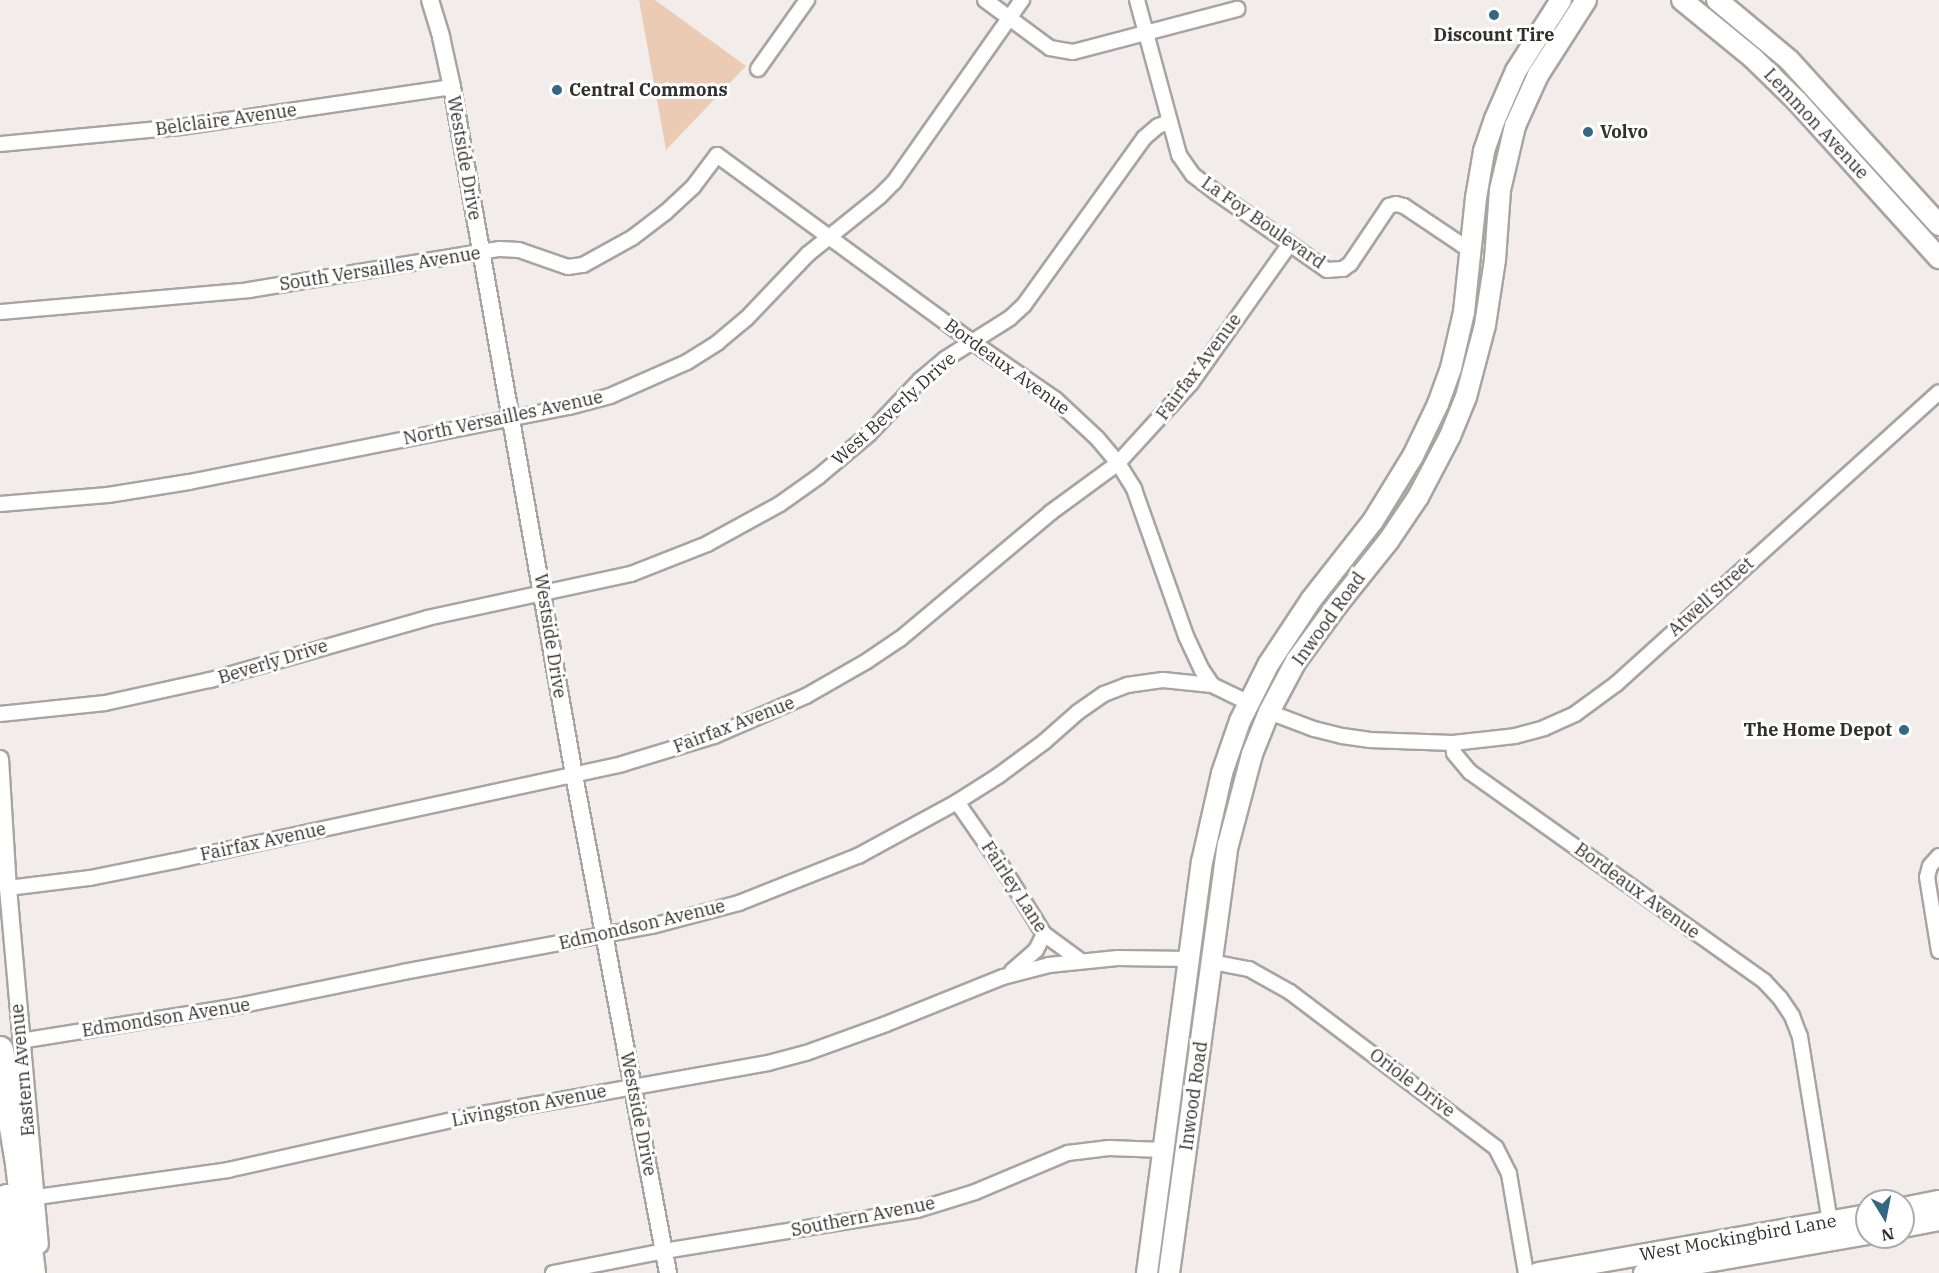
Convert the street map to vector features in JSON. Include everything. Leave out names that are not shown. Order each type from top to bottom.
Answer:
[{"type":"highway","points":[[10,1045],[32,1273]]},
{"type":"highway","points":[[0,1085],[12,1273]]},
{"type":"main road","name":"Inwood Road","points":[[1147,1273],[1189,958],[1212,811],[1228,756],[1261,678],[1286,636],[1373,521],[1400,479],[1426,430],[1451,368],[1464,312],[1480,173],[1495,119],[1516,71],[1561,0]]},
{"type":"main road","name":"Inwood Road","points":[[1169,1273],[1233,820],[1265,721],[1308,642],[1389,540],[1418,497],[1450,436],[1472,375],[1485,325],[1495,260],[1501,182],[1515,126],[1538,75],[1586,0]]},
{"type":"main road","name":"Lemmon Avenue","points":[[1682,0],[1768,72],[1939,258]]},
{"type":"main road","points":[[1708,20],[1719,1]]},
{"type":"main road","name":"Lemmon Avenue","points":[[1719,1],[1789,60],[1846,120],[1939,225]]},
{"type":"main road","points":[[1495,119],[1515,126]]},
{"type":"main road","points":[[1827,134],[1846,120]]},
{"type":"main road","points":[[1472,252],[1495,260]]},
{"type":"main road","points":[[1451,368],[1472,375]]},
{"type":"main road","points":[[1261,678],[1265,721]]},
{"type":"main road","points":[[1249,703],[1265,721]]},
{"type":"main road","points":[[1189,958],[1212,962]]},
{"type":"main road","points":[[1915,1206],[1939,1201]]},
{"type":"main road","name":"West Mockingbird Lane","points":[[1644,1273],[1716,1259],[1832,1231],[1855,1220]]},
{"type":"main road","points":[[1915,1225],[1939,1221]]},
{"type":"main road","name":"West Mockingbird Lane","points":[[1832,1231],[1855,1233]]},
{"type":"main road","name":"West Mockingbird Lane","points":[[1538,1273],[1716,1259]]},
{"type":"street","name":"Westside Drive","points":[[430,0],[452,87],[544,594],[574,775],[668,1273]]},
{"type":"street","points":[[758,69],[807,0]]},
{"type":"street","points":[[985,0],[1050,48],[1073,52],[1237,9]]},
{"type":"street","name":"North Versailles Avenue","points":[[0,504],[108,495],[189,482],[512,418],[610,396],[687,362],[717,343],[746,319],[808,254],[879,198],[894,182],[1022,0]]},
{"type":"street","name":"La Foy Boulevard","points":[[1137,0],[1179,155],[1193,175],[1327,270],[1343,269],[1350,264],[1389,206],[1396,204],[1404,206],[1472,252]]},
{"type":"street","name":"Belclaire Avenue","points":[[0,144],[181,128],[452,87]]},
{"type":"street","name":"West Beverly Drive","points":[[544,594],[631,574],[668,561],[707,544],[780,504],[869,434],[920,380],[971,341],[1010,318],[1024,305],[1144,138],[1158,126],[1169,122]]},
{"type":"street","name":"Bordeaux Avenue","points":[[717,155],[971,341],[1055,399],[1097,438],[1118,463],[1140,504],[1186,636],[1212,686]]},
{"type":"street","name":"South Versailles Avenue","points":[[0,312],[249,290],[500,249],[519,250],[568,267],[583,265],[632,238],[666,212],[693,187],[717,155]]},
{"type":"street","name":"Fairfax Avenue","points":[[8,888],[90,878],[175,861],[622,764],[714,736],[765,716],[836,681],[900,639],[1050,513],[1118,463],[1191,383],[1289,245]]},
{"type":"street","name":"Atwell Street","points":[[1453,742],[1492,740],[1544,729],[1575,714],[1601,697],[1939,392]]},
{"type":"street","name":"Beverly Drive","points":[[0,714],[105,703],[155,693],[210,680],[427,618],[544,594]]},
{"type":"street","name":"Edmondson Avenue","points":[[10,1045],[233,1007],[687,918],[788,886],[887,842],[998,776],[1104,694],[1127,685],[1163,680],[1212,686]]},
{"type":"street","points":[[1212,686],[1249,703]]},
{"type":"street","points":[[1265,721],[1369,740],[1453,742]]},
{"type":"street","name":"Bordeaux Avenue","points":[[1453,742],[1454,753],[1470,772],[1764,981],[1780,998],[1792,1016],[1800,1037],[1832,1231]]},
{"type":"street","name":"Eastern Avenue","points":[[0,759],[8,888],[10,1045],[37,1197],[41,1273]]},
{"type":"street","name":"Fairley Lane","points":[[957,802],[1001,864],[1044,934],[1081,962]]},
{"type":"street","points":[[1939,856],[1930,867],[1927,877],[1939,951]]},
{"type":"street","points":[[1006,976],[1036,950],[1044,934]]},
{"type":"street","name":"Livingston Avenue","points":[[37,1197],[228,1170],[444,1122],[634,1086],[719,1073],[806,1053],[1006,976],[1049,965],[1189,958]]},
{"type":"street","name":"Oriole Drive","points":[[1212,962],[1249,969],[1290,992],[1496,1148],[1509,1174],[1526,1273]]},
{"type":"street","name":"Southern Avenue","points":[[553,1273],[664,1251],[917,1210],[975,1192],[1068,1154],[1108,1148],[1163,1150]]},
{"type":"shaded area","points":[[639,0],[655,0],[746,66],[666,150]]},
{"type":"place","name":"Discount Tire","points":[[1494,15]]},
{"type":"place","name":"Central Commons","points":[[557,90]]},
{"type":"place","name":"Volvo","points":[[1588,132]]},
{"type":"place","name":"The Home Depot","points":[[1904,730]]}]
